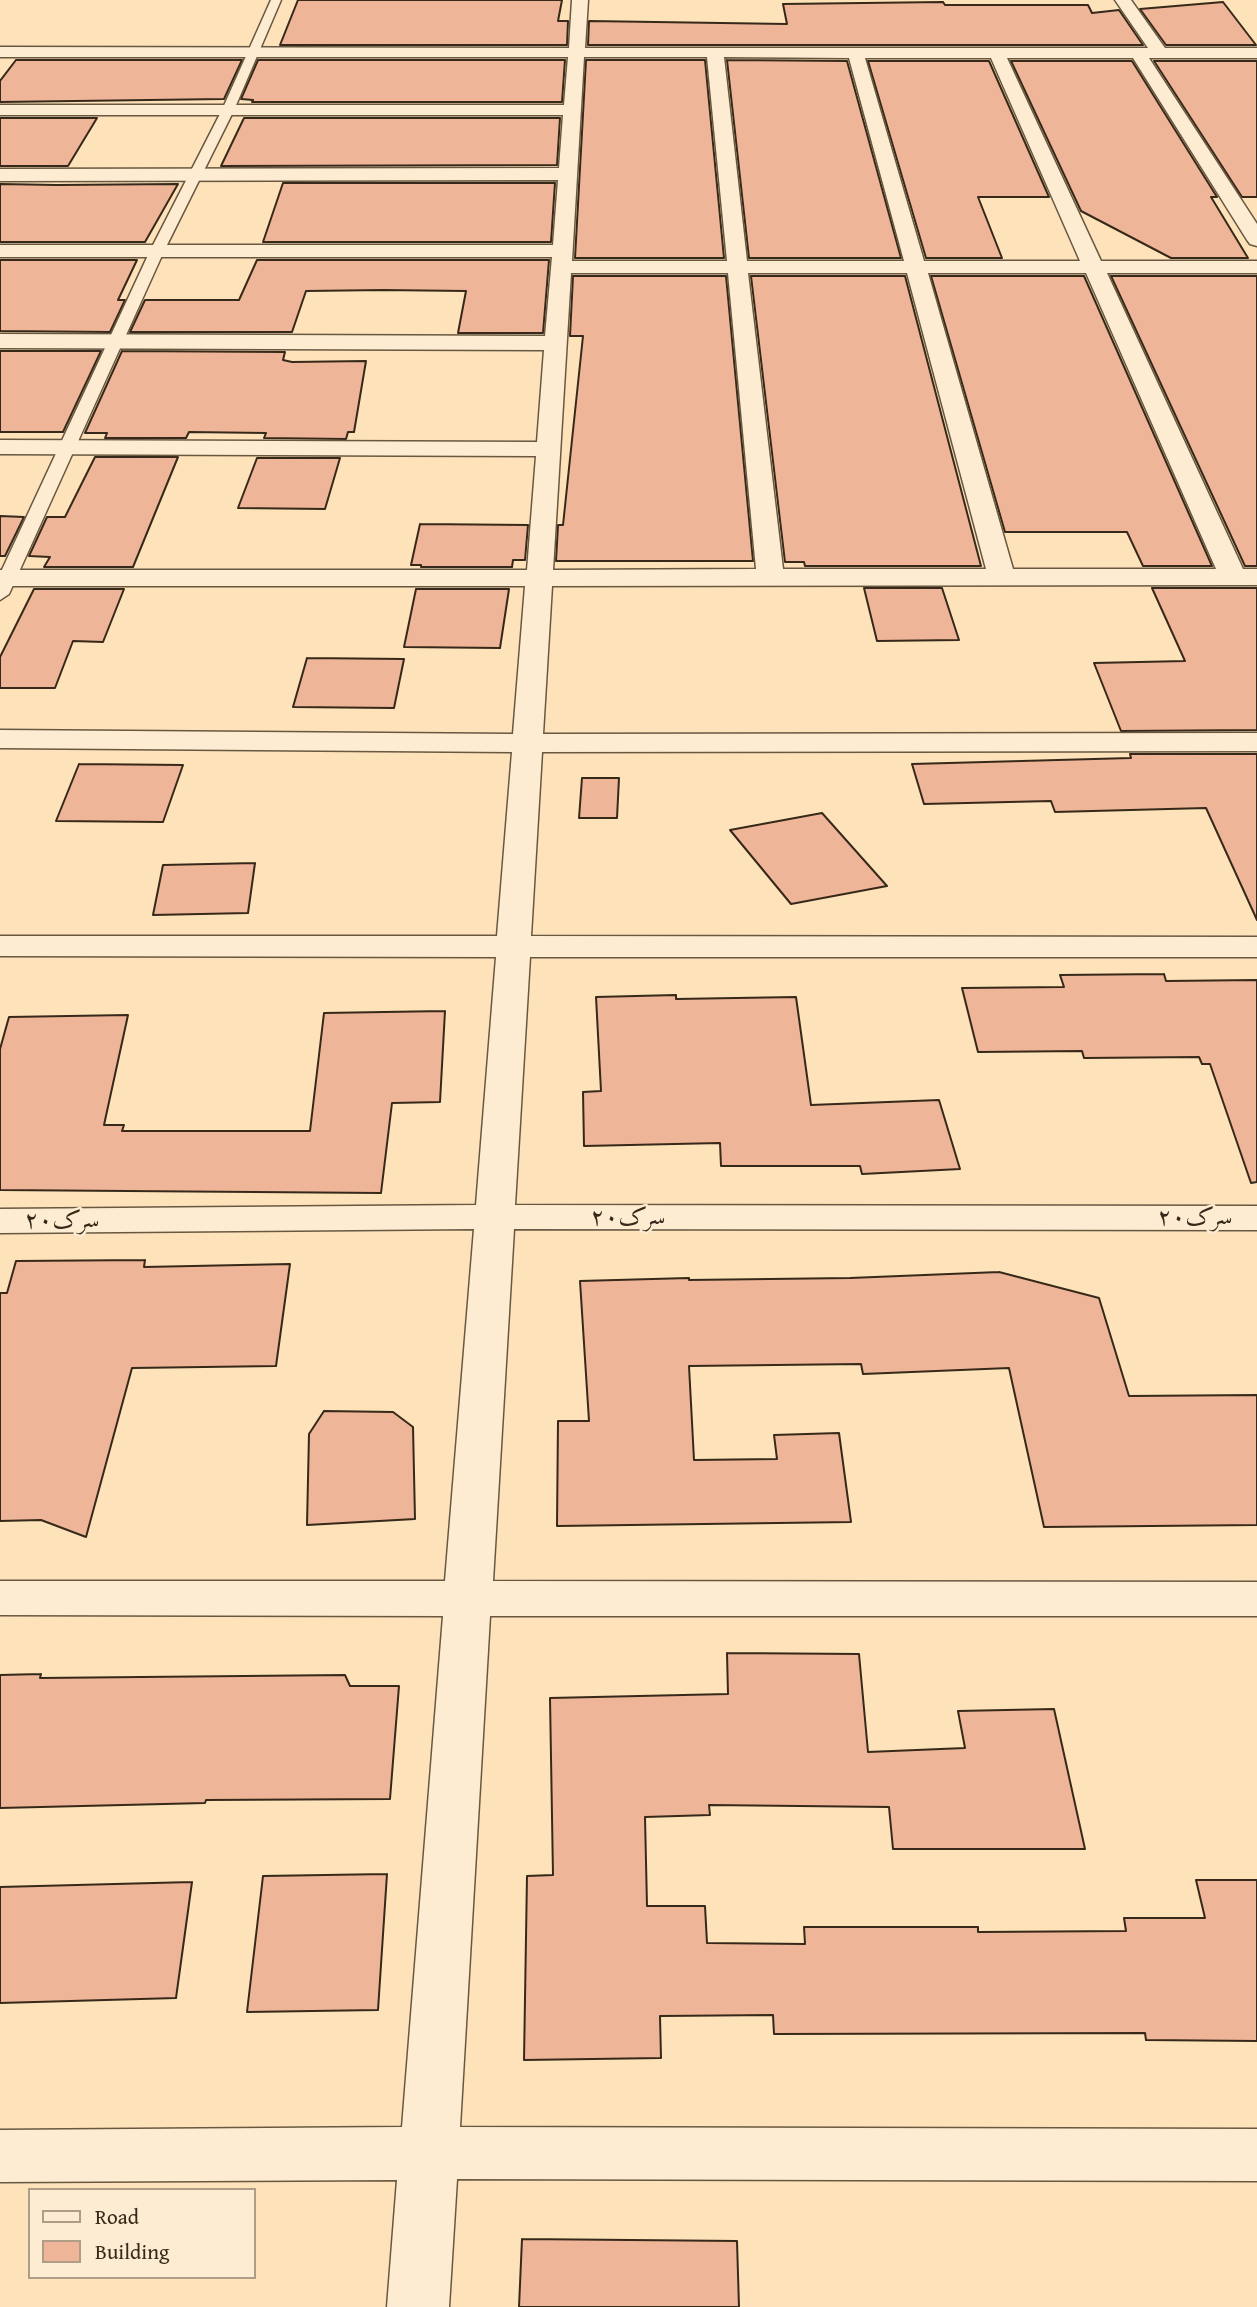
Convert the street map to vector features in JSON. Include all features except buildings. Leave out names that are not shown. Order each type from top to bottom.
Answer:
[{"type":"street","points":[[418,2307],[580,0]]},
{"type":"street","points":[[1123,0],[1160,53]]},
{"type":"street","points":[[0,52],[1257,53]]},
{"type":"street","points":[[715,52],[770,577]]},
{"type":"street","points":[[856,53],[1002,577]]},
{"type":"street","points":[[2,583],[538,578],[1245,577],[1093,267],[997,53]]},
{"type":"street","points":[[1138,53],[1257,240]]},
{"type":"street","points":[[0,110],[573,110]]},
{"type":"street","points":[[0,175],[568,174]]},
{"type":"street","points":[[0,251],[157,251],[562,259],[737,267],[1257,267]]},
{"type":"street","points":[[0,341],[556,343]]},
{"type":"street","points":[[0,447],[548,449]]},
{"type":"street","points":[[0,739],[526,743],[1257,742]]},
{"type":"street","points":[[0,946],[1257,947]]},
{"type":"street","name":"سرک۲۰","points":[[0,1221],[494,1217],[1257,1218]]},
{"type":"street","points":[[0,1598],[1257,1599]]},
{"type":"street","points":[[0,2156],[429,2153],[1257,2155]]},
{"type":"lane","points":[[2,583],[157,251],[228,110],[251,52],[276,0]]}]
